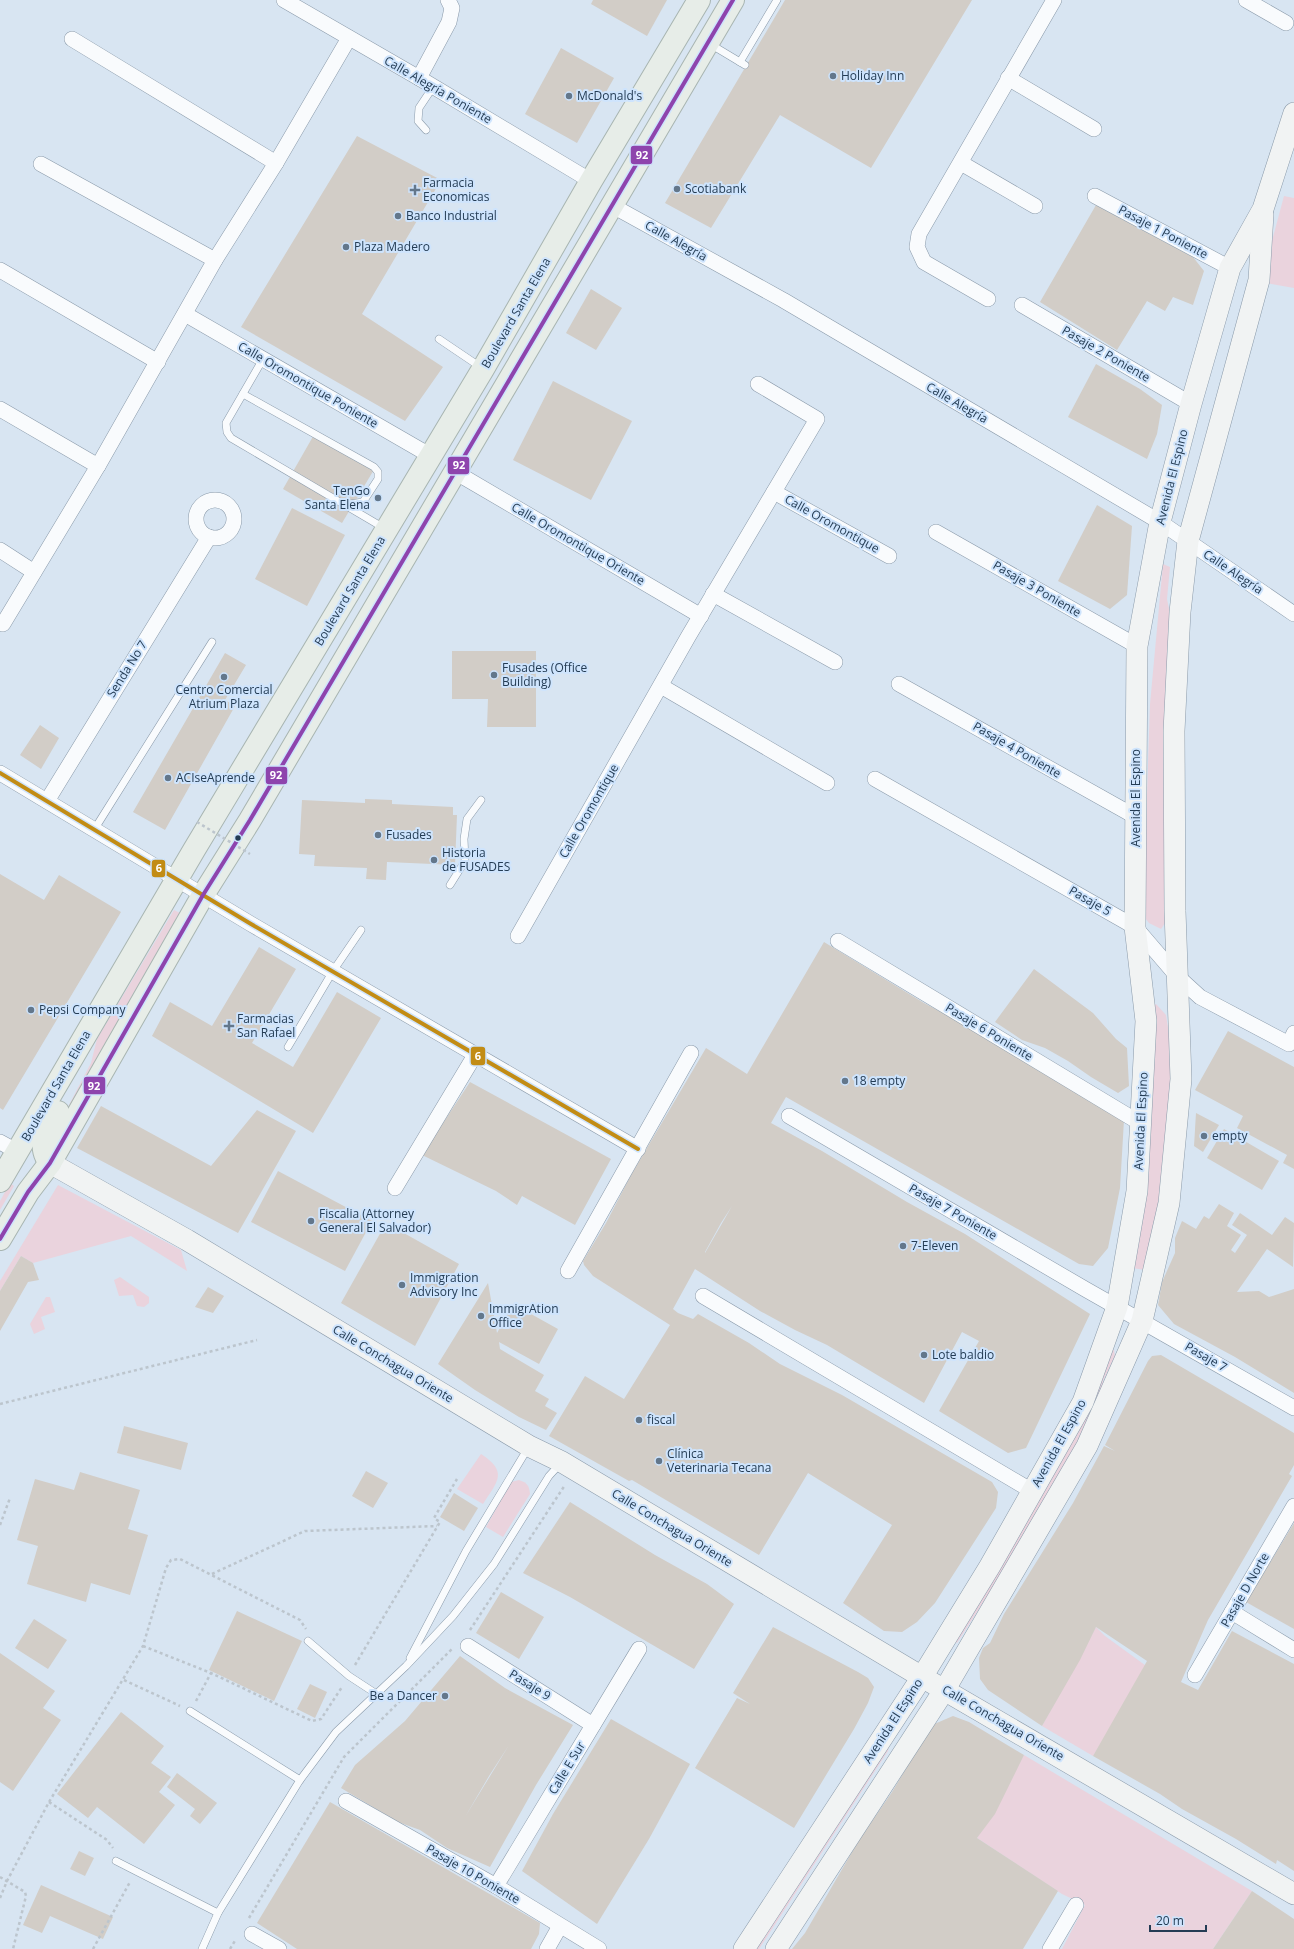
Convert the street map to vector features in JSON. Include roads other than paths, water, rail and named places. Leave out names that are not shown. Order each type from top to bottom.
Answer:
[{"type":"main road","name":"Boulevard Santa Elena","points":[[0,1181],[9,1147],[89,1031],[177,879],[483,369],[591,181],[699,0]]},
{"type":"main road","points":[[0,1239],[28,1192],[50,1163],[202,895],[250,820],[733,0]]},
{"type":"main road","points":[[611,205],[607,200],[607,188],[640,124],[641,118],[638,104]]},
{"type":"main road","name":"Avenida El Espino","points":[[744,1949],[922,1677],[990,1566],[1083,1402],[1117,1307],[1137,1191],[1146,1021],[1135,927],[1137,646],[1160,522],[1191,404],[1230,268],[1263,209],[1294,113]]},
{"type":"main road","points":[[566,284],[564,268],[599,205],[600,196],[597,187],[591,181]]},
{"type":"main road","name":"Avenida El Espino","points":[[776,1949],[945,1689],[1087,1446],[1142,1321],[1169,1203],[1181,1079],[1175,911],[1174,731],[1180,612],[1188,541],[1259,280],[1263,209]]},
{"type":"main road","points":[[50,1163],[44,1156],[43,1147],[45,1134],[85,1064],[90,1048],[89,1031]]},
{"type":"main road","points":[[0,1220],[27,1176],[28,1160],[9,1147]]},
{"type":"main road","name":"Calle Conchagua Oriente","points":[[50,1163],[187,1240],[529,1446],[568,1467],[922,1677],[945,1689],[1294,1894]]},
{"type":"street","name":"Calle Alegría Poniente","points":[[284,0],[419,78],[591,181]]},
{"type":"street","points":[[419,78],[449,22],[452,8],[448,0]]},
{"type":"street","points":[[988,298],[924,262],[917,247],[919,234],[1054,0]]},
{"type":"street","points":[[1246,0],[1286,23]]},
{"type":"street","points":[[3,624],[98,466],[216,260],[276,163],[349,38]]},
{"type":"street","points":[[72,39],[276,163]]},
{"type":"street","points":[[1008,78],[1094,129]]},
{"type":"street","points":[[961,163],[1035,206]]},
{"type":"street","points":[[41,164],[216,260]]},
{"type":"street","name":"Pasaje 1 Poniente","points":[[1095,196],[1230,268]]},
{"type":"street","name":"Calle Alegría","points":[[611,205],[782,300],[1160,522],[1294,614]]},
{"type":"street","points":[[0,270],[158,362]]},
{"type":"street","name":"Pasaje 2 Poniente","points":[[1022,305],[1191,404]]},
{"type":"street","name":"Calle Oromontique Poniente","points":[[186,314],[431,456]]},
{"type":"street","name":"Calle Oromontique","points":[[518,936],[713,594],[817,419],[758,384]]},
{"type":"street","points":[[0,409],[98,466]]},
{"type":"street","name":"Calle Oromontique Oriente","points":[[455,472],[701,616]]},
{"type":"street","name":"Calle Oromontique","points":[[774,492],[889,556]]},
{"type":"street","name":"Pasaje 3 Poniente","points":[[936,532],[1137,646]]},
{"type":"street","name":"Senda No 7","points":[[47,802],[61,776],[209,537]]},
{"type":"street","points":[[0,550],[34,572]]},
{"type":"street","points":[[713,594],[835,662]]},
{"type":"street","name":"Pasaje 4 Poniente","points":[[899,684],[1136,817]]},
{"type":"street","points":[[661,686],[827,783]]},
{"type":"street","points":[[0,773],[202,895],[638,1149]]},
{"type":"street","name":"Pasaje 5","points":[[875,779],[1135,927],[1177,976],[1200,997],[1292,1041]]},
{"type":"street","name":"Pasaje 6 Poniente","points":[[838,941],[1140,1123]]},
{"type":"street","points":[[568,1271],[691,1053]]},
{"type":"street","points":[[395,1188],[475,1055]]},
{"type":"street","name":"Pasaje 7 Poniente","points":[[789,1116],[1117,1307]]},
{"type":"street","points":[[703,1296],[1032,1491]]},
{"type":"street","name":"Pasaje 7","points":[[1117,1307],[1294,1408]]},
{"type":"street","name":"Pasaje D Norte","points":[[1195,1675],[1294,1506]]},
{"type":"street","points":[[1232,1612],[1294,1650]]},
{"type":"street","name":"Pasaje 9","points":[[463,1642],[592,1725]]},
{"type":"street","name":"Calle E Sur","points":[[496,1886],[639,1649]]},
{"type":"street","name":"Pasaje 10 Poniente","points":[[346,1801],[496,1886],[599,1949]]},
{"type":"street","points":[[1050,1949],[1076,1905]]},
{"type":"street","points":[[547,1949],[560,1926]]},
{"type":"street","points":[[245,1931],[279,1949]]},
{"type":"lane","points":[[708,43],[743,64],[777,0]]},
{"type":"lane","points":[[426,130],[418,121],[419,108],[433,87]]},
{"type":"lane","points":[[439,339],[483,369]]},
{"type":"lane","points":[[263,359],[226,423],[227,432],[231,438],[342,505],[387,530]]},
{"type":"lane","points":[[243,394],[374,467],[378,472],[378,479],[363,502],[342,505]]},
{"type":"lane","points":[[94,830],[212,642]]},
{"type":"lane","points":[[450,885],[465,860],[464,839],[467,819],[482,800]]},
{"type":"lane","points":[[288,1048],[333,971],[361,930]]},
{"type":"lane","points":[[406,1666],[466,1551],[529,1446]]},
{"type":"lane","points":[[202,1949],[218,1913],[300,1780],[336,1732],[406,1666],[453,1616],[494,1564],[549,1476],[568,1467]]},
{"type":"lane","points":[[308,1641],[349,1676],[375,1694]]},
{"type":"lane","points":[[190,1711],[300,1780]]},
{"type":"lane","points":[[116,1861],[218,1913]]},
{"type":"place","name":"Holiday Inn","points":[[833,76]]},
{"type":"place","name":"McDonald's","points":[[569,96]]},
{"type":"place","name":"Scotiabank","points":[[677,189]]},
{"type":"place","name":"Farmacia Economicas","points":[[415,190]]},
{"type":"place","name":"Banco Industrial","points":[[398,216]]},
{"type":"place","name":"Plaza Madero","points":[[346,247]]},
{"type":"place","name":"TenGo Santa Elena","points":[[378,498]]},
{"type":"place","name":"Fusades (Office Building)","points":[[494,675]]},
{"type":"place","name":"Centro Comercial Atrium Plaza","points":[[224,677]]},
{"type":"place","name":"ACIseAprende","points":[[168,778]]},
{"type":"place","name":"Fusades","points":[[378,835]]},
{"type":"place","name":"Historia de FUSADES","points":[[434,860]]},
{"type":"place","name":"Pepsi Company","points":[[31,1010]]},
{"type":"place","name":"Farmacias San Rafael","points":[[229,1026]]},
{"type":"place","name":"18 empty","points":[[845,1081]]},
{"type":"place","name":"empty","points":[[1204,1136]]},
{"type":"place","name":"Fiscalia (Attorney General El Salvador)","points":[[311,1221]]},
{"type":"place","name":"7-Eleven","points":[[903,1246]]},
{"type":"place","name":"Immigration Advisory Inc","points":[[402,1285]]},
{"type":"place","name":"ImmigrAtion Office","points":[[481,1316]]},
{"type":"place","name":"Lote baldio","points":[[924,1355]]},
{"type":"place","name":"fiscal","points":[[639,1420]]},
{"type":"place","name":"Clínica Veterinaria Tecana","points":[[659,1461]]},
{"type":"place","name":"Be a Dancer","points":[[445,1696]]}]
